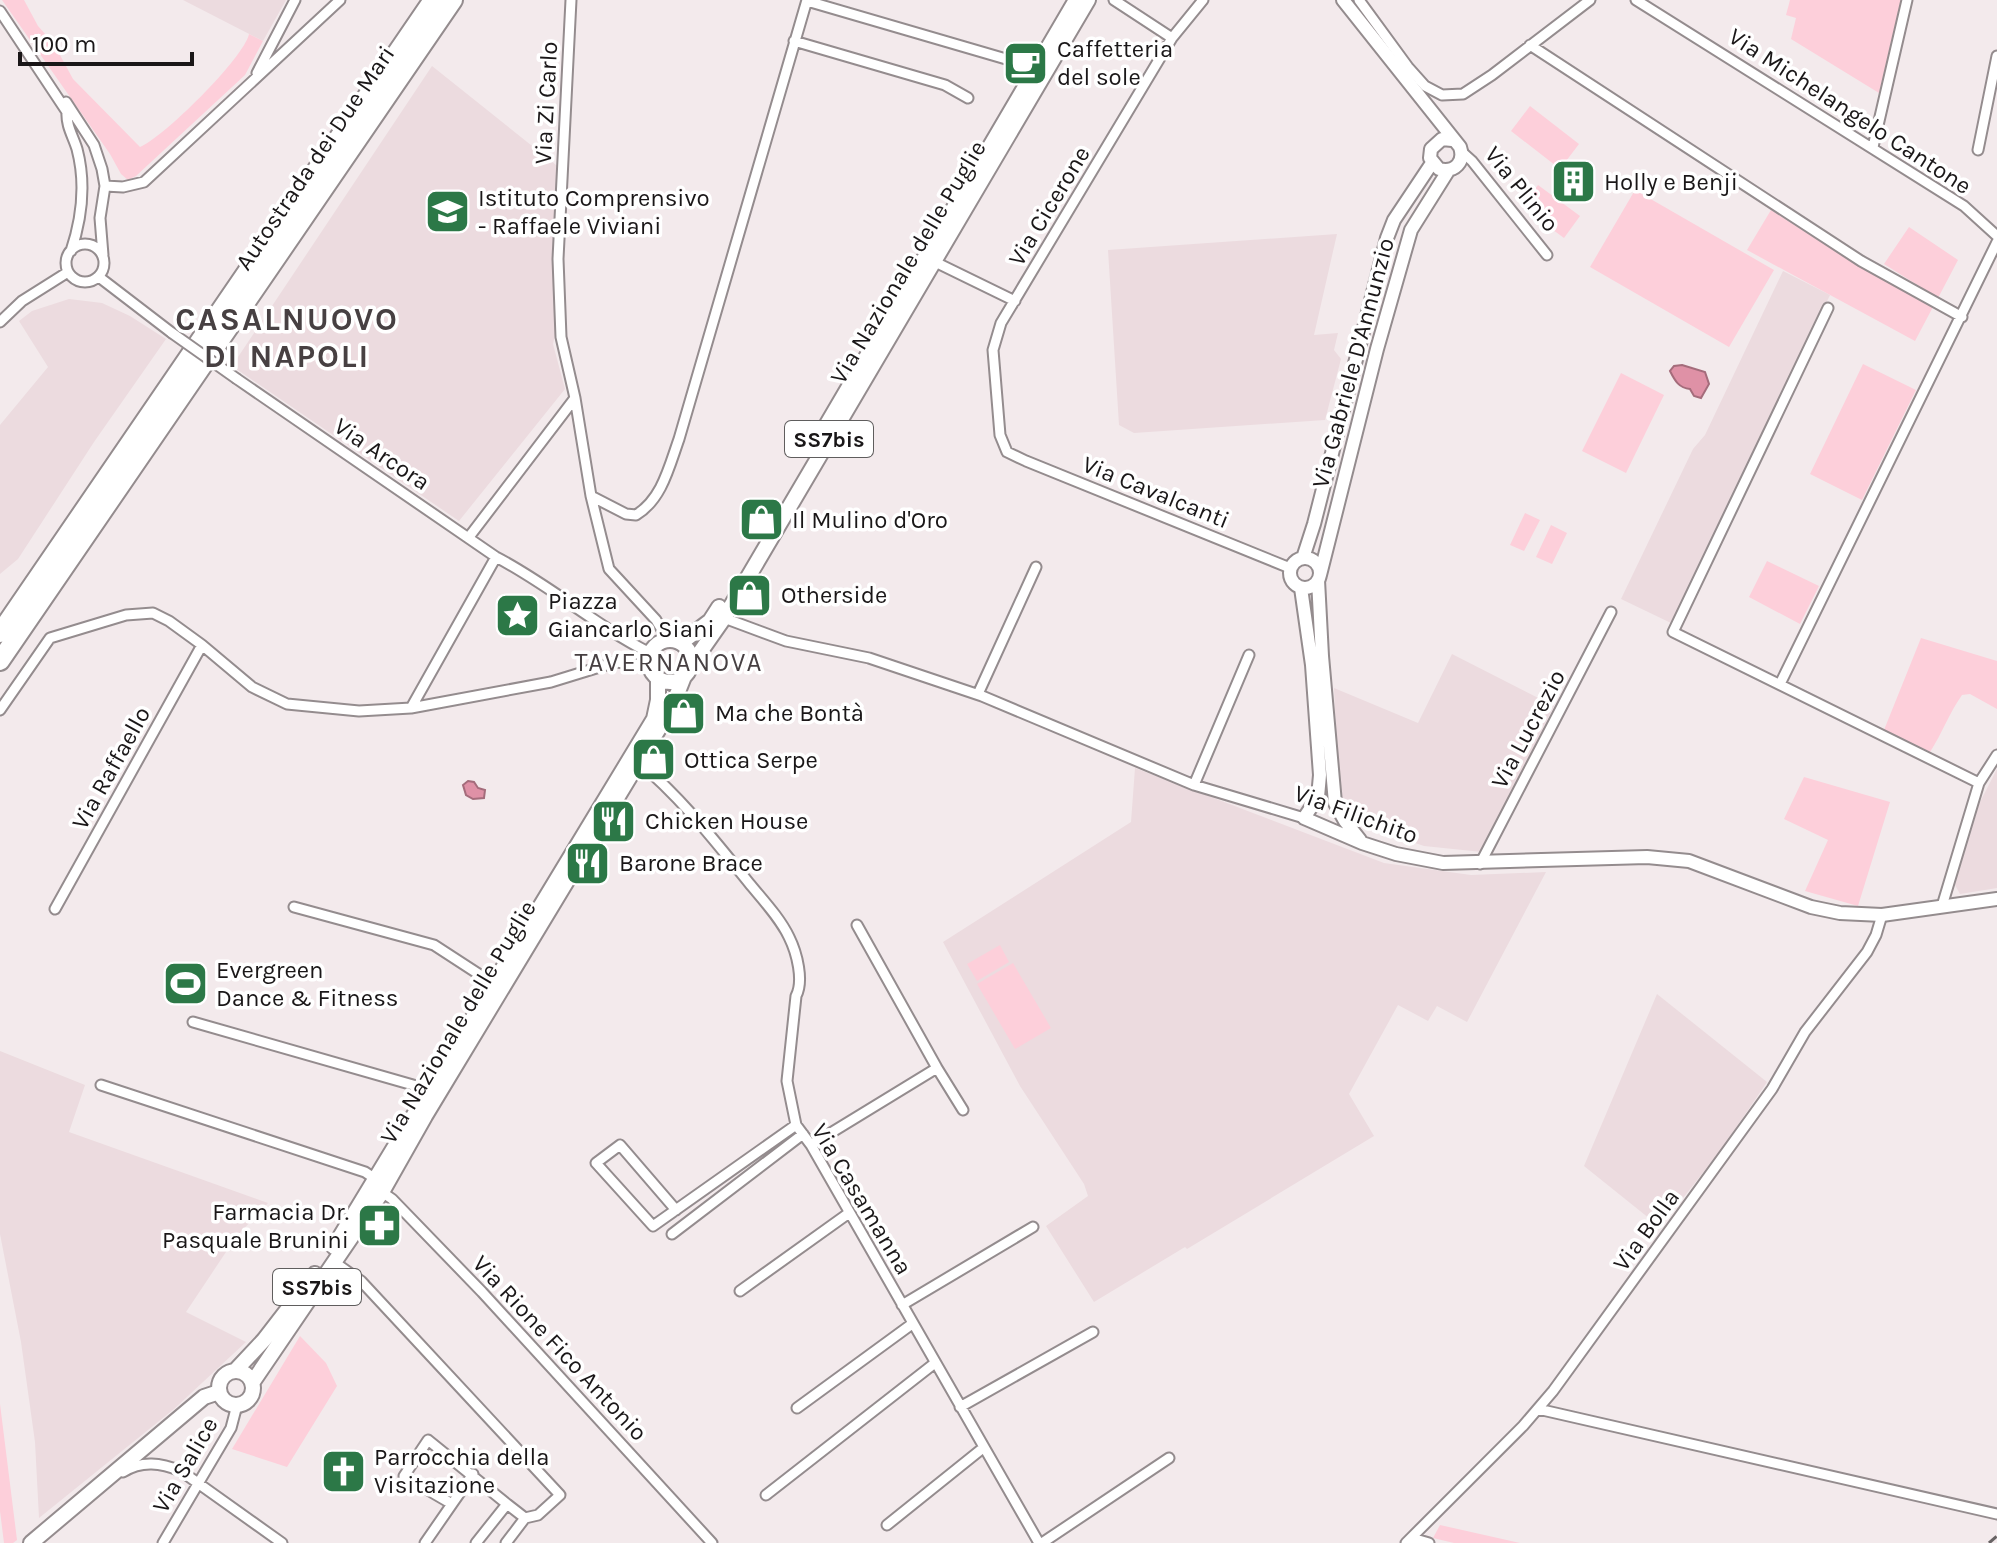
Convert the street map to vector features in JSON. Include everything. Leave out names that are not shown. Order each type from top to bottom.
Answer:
[{"type":"highway","name":"Autostrada dei Due Mari","points":[[0,633],[433,0]]},
{"type":"highway","name":"Autostrada dei Due Mari","points":[[0,661],[453,0]]},
{"type":"main road","name":"Via Nazionale delle Puglie","points":[[1038,76],[1076,0]]},
{"type":"main road","name":"Via Nazionale delle Puglie","points":[[252,1383],[334,1262],[635,760],[672,707],[687,671],[1038,76],[1088,0]]},
{"type":"main road","name":"Via Nazionale delle Puglie","points":[[674,642],[720,616]]},
{"type":"main road","points":[[650,653],[657,644],[674,642],[689,654],[687,671],[669,682],[656,676]]},
{"type":"main road","name":"SS7bis","points":[[650,653],[649,664],[656,676]]},
{"type":"main road","name":"Via Nazionale delle Puglie","points":[[635,760],[654,719],[658,700],[656,676]]},
{"type":"main road","name":"Via Nazionale delle Puglie","points":[[235,1371],[264,1340],[323,1265],[379,1186]]},
{"type":"main road","points":[[235,1371],[246,1374],[252,1383]]},
{"type":"main road","name":"SS7bis","points":[[31,1543],[204,1397],[219,1392],[222,1377],[235,1371]]},
{"type":"main road","name":"SS7bis","points":[[237,1405],[250,1398],[252,1383]]},
{"type":"main road","points":[[219,1392],[224,1400],[237,1405]]},
{"type":"street","points":[[253,80],[295,0]]},
{"type":"street","points":[[105,186],[123,187],[144,182],[340,0]]},
{"type":"street","name":"Via Zi Carlo","points":[[571,0],[558,259],[561,337],[575,398],[591,496],[609,569],[674,642]]},
{"type":"street","points":[[1114,0],[1172,38]]},
{"type":"street","name":"Via Cicerone","points":[[1007,452],[1000,435],[993,350],[1001,323],[1172,38],[1203,0]]},
{"type":"street","name":"Via Plinio","points":[[1343,0],[1547,255]]},
{"type":"street","points":[[1360,1],[1425,86],[1442,95],[1463,94],[1590,0]]},
{"type":"street","name":"Via Michelangelo Cantone","points":[[1636,0],[1964,206],[1997,239],[1962,317],[1780,684]]},
{"type":"street","points":[[1873,147],[1907,0]]},
{"type":"street","points":[[591,496],[626,514],[636,515],[654,500],[660,489],[679,439],[807,1],[1006,59],[1038,76]]},
{"type":"street","points":[[0,11],[67,112],[82,183],[77,233],[66,261],[68,272],[22,301],[0,322]]},
{"type":"street","points":[[794,41],[945,85],[968,98]]},
{"type":"street","points":[[1530,45],[1861,261],[1962,317]]},
{"type":"street","points":[[1978,150],[1997,56]]},
{"type":"street","points":[[56,92],[70,105],[94,145],[105,186],[100,218],[104,267],[99,277]]},
{"type":"street","points":[[1432,163],[1431,149],[1437,141],[1434,114]]},
{"type":"street","name":"Via Plinio","points":[[1437,141],[1452,140]]},
{"type":"street","name":"Via Plinio","points":[[1432,163],[1448,171],[1460,162],[1462,152]]},
{"type":"street","name":"Via Gabriele D'Annunzio","points":[[1303,558],[1387,238],[1394,220],[1432,163]]},
{"type":"street","name":"Via Gabriele D'Annunzio","points":[[1362,843],[1335,803],[1322,656],[1319,577],[1411,230],[1448,171]]},
{"type":"street","points":[[71,251],[80,244],[91,244],[103,255]]},
{"type":"street","points":[[929,260],[1015,301]]},
{"type":"street","name":"Via Arcora","points":[[68,272],[82,282],[99,277],[237,379],[496,557],[622,639],[650,653]]},
{"type":"street","points":[[1828,308],[1673,632],[1979,783]]},
{"type":"street","points":[[469,537],[575,398]]},
{"type":"street","name":"Via Cavalcanti","points":[[1007,452],[1290,568]]},
{"type":"street","points":[[411,708],[496,557]]},
{"type":"street","points":[[1303,558],[1318,564],[1319,577],[1311,587],[1301,588],[1290,577],[1294,562],[1303,558]]},
{"type":"street","points":[[978,694],[1036,567]]},
{"type":"street","points":[[1301,588],[1312,665],[1320,775],[1318,797],[1304,818]]},
{"type":"street","name":"Via Lucrezio","points":[[1480,864],[1611,612]]},
{"type":"street","points":[[0,710],[50,638],[126,615],[153,613],[202,645],[252,687],[287,704],[359,711],[411,708],[551,682],[616,662],[641,665],[656,676]]},
{"type":"street","name":"Via Filichito","points":[[720,616],[786,641],[869,658],[978,694],[1194,785],[1304,818],[1362,843],[1419,860],[1480,864],[1675,858],[1705,865],[1811,907],[1840,913],[1882,915],[1997,899]]},
{"type":"street","name":"Via Raffaello","points":[[55,909],[202,645]]},
{"type":"street","points":[[1194,785],[1249,655]]},
{"type":"street","points":[[1942,906],[1979,783],[1997,755]]},
{"type":"street","name":"Via Casamanna","points":[[635,760],[678,801],[727,857],[774,914],[791,940],[801,987],[796,996],[787,1081],[796,1125],[811,1145],[1036,1542]]},
{"type":"street","points":[[294,907],[434,945],[499,987]]},
{"type":"street","name":"Via Bolla","points":[[1409,1540],[1538,1409],[1772,1089],[1805,1032],[1867,952],[1882,915]]},
{"type":"street","points":[[857,925],[963,1110]]},
{"type":"street","points":[[193,1022],[420,1087],[433,1094]]},
{"type":"street","points":[[811,1145],[937,1068]]},
{"type":"street","name":"Via Rione Fico Antonio","points":[[101,1085],[365,1172],[482,1292],[712,1543]]},
{"type":"street","points":[[676,1210],[620,1145],[596,1163],[653,1226],[676,1210],[796,1125]]},
{"type":"street","points":[[672,1234],[803,1134]]},
{"type":"street","points":[[740,1291],[849,1213]]},
{"type":"street","points":[[902,1305],[1033,1227]]},
{"type":"street","points":[[334,1262],[361,1281],[560,1495],[538,1515],[525,1518],[506,1543]]},
{"type":"street","points":[[797,1408],[912,1324]]},
{"type":"street","points":[[960,1407],[1093,1332]]},
{"type":"street","points":[[766,1495],[935,1363]]},
{"type":"street","name":"Via Salice","points":[[163,1543],[231,1428],[237,1405]]},
{"type":"street","points":[[1538,1409],[1997,1514]]},
{"type":"street","points":[[452,1504],[404,1476],[428,1440],[525,1518]]},
{"type":"street","points":[[887,1525],[983,1448]]},
{"type":"street","points":[[1036,1542],[1169,1458]]},
{"type":"street","points":[[99,1485],[132,1467],[145,1464],[166,1466],[181,1471],[282,1543]]},
{"type":"street","points":[[425,1543],[473,1474]]},
{"type":"street","points":[[476,1543],[507,1504]]},
{"type":"street","points":[[1409,1540],[1429,1543]]},
{"type":"shaded area","points":[[2,0],[24,0],[73,79],[140,147],[166,129],[201,96],[233,61],[249,34],[263,41],[245,75],[128,180]]},
{"type":"shaded area","points":[[183,0],[286,0],[263,41]]},
{"type":"shaded area","points":[[1790,0],[1901,0],[1879,93],[1791,39],[1796,18],[1786,15]]},
{"type":"shaded area","points":[[432,66],[561,169],[557,326],[553,344],[565,389],[459,521],[232,366]]},
{"type":"shaded area","points":[[1530,106],[1579,144],[1560,169],[1511,131]]},
{"type":"shaded area","points":[[1538,185],[1580,216],[1564,238],[1522,207]]},
{"type":"shaded area","points":[[1635,190],[1774,270],[1729,347],[1590,267]]},
{"type":"shaded area","points":[[1771,210],[1858,266],[1934,305],[1915,341],[1747,250]]},
{"type":"shaded area","points":[[1909,227],[1958,260],[1938,298],[1884,264]]},
{"type":"shaded area","points":[[1337,234],[1314,335],[1338,333],[1334,350],[1341,359],[1325,420],[1134,433],[1119,425],[1108,250]]},
{"type":"shaded area","points":[[1783,271],[1830,295],[1671,623],[1621,599],[1693,449],[1705,435]]},
{"type":"shaded area","points":[[69,299],[102,303],[166,339],[18,559],[0,574],[0,425],[48,367],[19,321],[32,311]]},
{"type":"shaded area","points":[[1863,364],[1916,390],[1862,500],[1810,474]]},
{"type":"shaded area","points":[[1682,365],[1705,372],[1709,384],[1701,398],[1680,386],[1674,378],[1670,371],[1674,366]]},
{"type":"shaded area","points":[[1621,373],[1664,395],[1626,473],[1582,451]]},
{"type":"shaded area","points":[[1525,513],[1540,520],[1524,551],[1510,545]]},
{"type":"shaded area","points":[[1551,525],[1567,533],[1552,564],[1536,557]]},
{"type":"shaded area","points":[[1767,561],[1819,586],[1800,624],[1749,597]]},
{"type":"shaded area","points":[[1921,638],[1997,661],[1997,709],[1970,694],[1962,695],[1930,752],[1884,730]]},
{"type":"shaded area","points":[[1452,654],[1554,706],[1482,852],[1424,846],[1352,822],[1339,798],[1334,688],[1418,723]]},
{"type":"shaded area","points":[[1135,768],[1384,863],[1471,875],[1546,872],[1467,1022],[1437,1006],[1428,1021],[1398,1005],[1349,1094],[1374,1136],[1094,1302],[1046,1226],[1088,1196],[1084,1184],[1020,1086],[943,942],[1131,822]]},
{"type":"shaded area","points":[[1997,769],[1997,888],[1960,894],[1955,885],[1957,877],[1979,804]]},
{"type":"shaded area","points":[[1804,777],[1890,802],[1858,906],[1805,891],[1828,840],[1784,819]]},
{"type":"shaded area","points":[[468,781],[485,790],[484,798],[473,799],[466,795],[463,785]]},
{"type":"shaded area","points":[[1000,945],[1009,962],[977,981],[967,964]]},
{"type":"shaded area","points":[[1013,963],[1051,1028],[1015,1049],[977,984]]},
{"type":"shaded area","points":[[1657,994],[1767,1082],[1721,1150],[1660,1227],[1584,1166]]},
{"type":"shaded area","points":[[0,1051],[85,1085],[69,1132],[268,1203],[236,1237],[186,1312],[246,1342],[174,1409],[39,1518],[35,1442],[21,1342],[0,1234]]},
{"type":"shaded area","points":[[300,1336],[326,1363],[337,1386],[287,1467],[232,1449]]},
{"type":"shaded area","points":[[0,1404],[17,1540],[13,1543],[4,1543],[0,1511]]},
{"type":"shaded area","points":[[1440,1525],[1520,1543],[1454,1543],[1433,1538]]},
{"type":"railway","points":[[1989,1543],[1997,1536]]},
{"type":"place","name":"Caffetteria del sole","points":[[1026,63]]},
{"type":"place","name":"Holly e Benji","points":[[1573,182]]},
{"type":"place","name":"Istituto Comprensivo - Raffaele Viviani","points":[[447,212]]},
{"type":"place","name":"Il Mulino d'Oro","points":[[761,520]]},
{"type":"place","name":"Otherside","points":[[750,595]]},
{"type":"place","name":"Piazza Giancarlo Siani","points":[[517,615]]},
{"type":"place","name":"Ma che Bontà","points":[[684,713]]},
{"type":"place","name":"Ottica Serpe","points":[[653,760]]},
{"type":"place","name":"Chicken House","points":[[614,821]]},
{"type":"place","name":"Barone Brace","points":[[588,863]]},
{"type":"place","name":"Evergreen Dance & Fitness","points":[[185,984]]},
{"type":"place","name":"Farmacia Dr. Pasquale Brunini","points":[[380,1226]]},
{"type":"place","name":"Parrocchia della Visitazione","points":[[343,1471]]},
{"type":"district","name":"CASALNUOVO DI NAPOLI","points":[[287,338]]},
{"type":"district","name":"TAVERNANOVA","points":[[669,662]]}]
